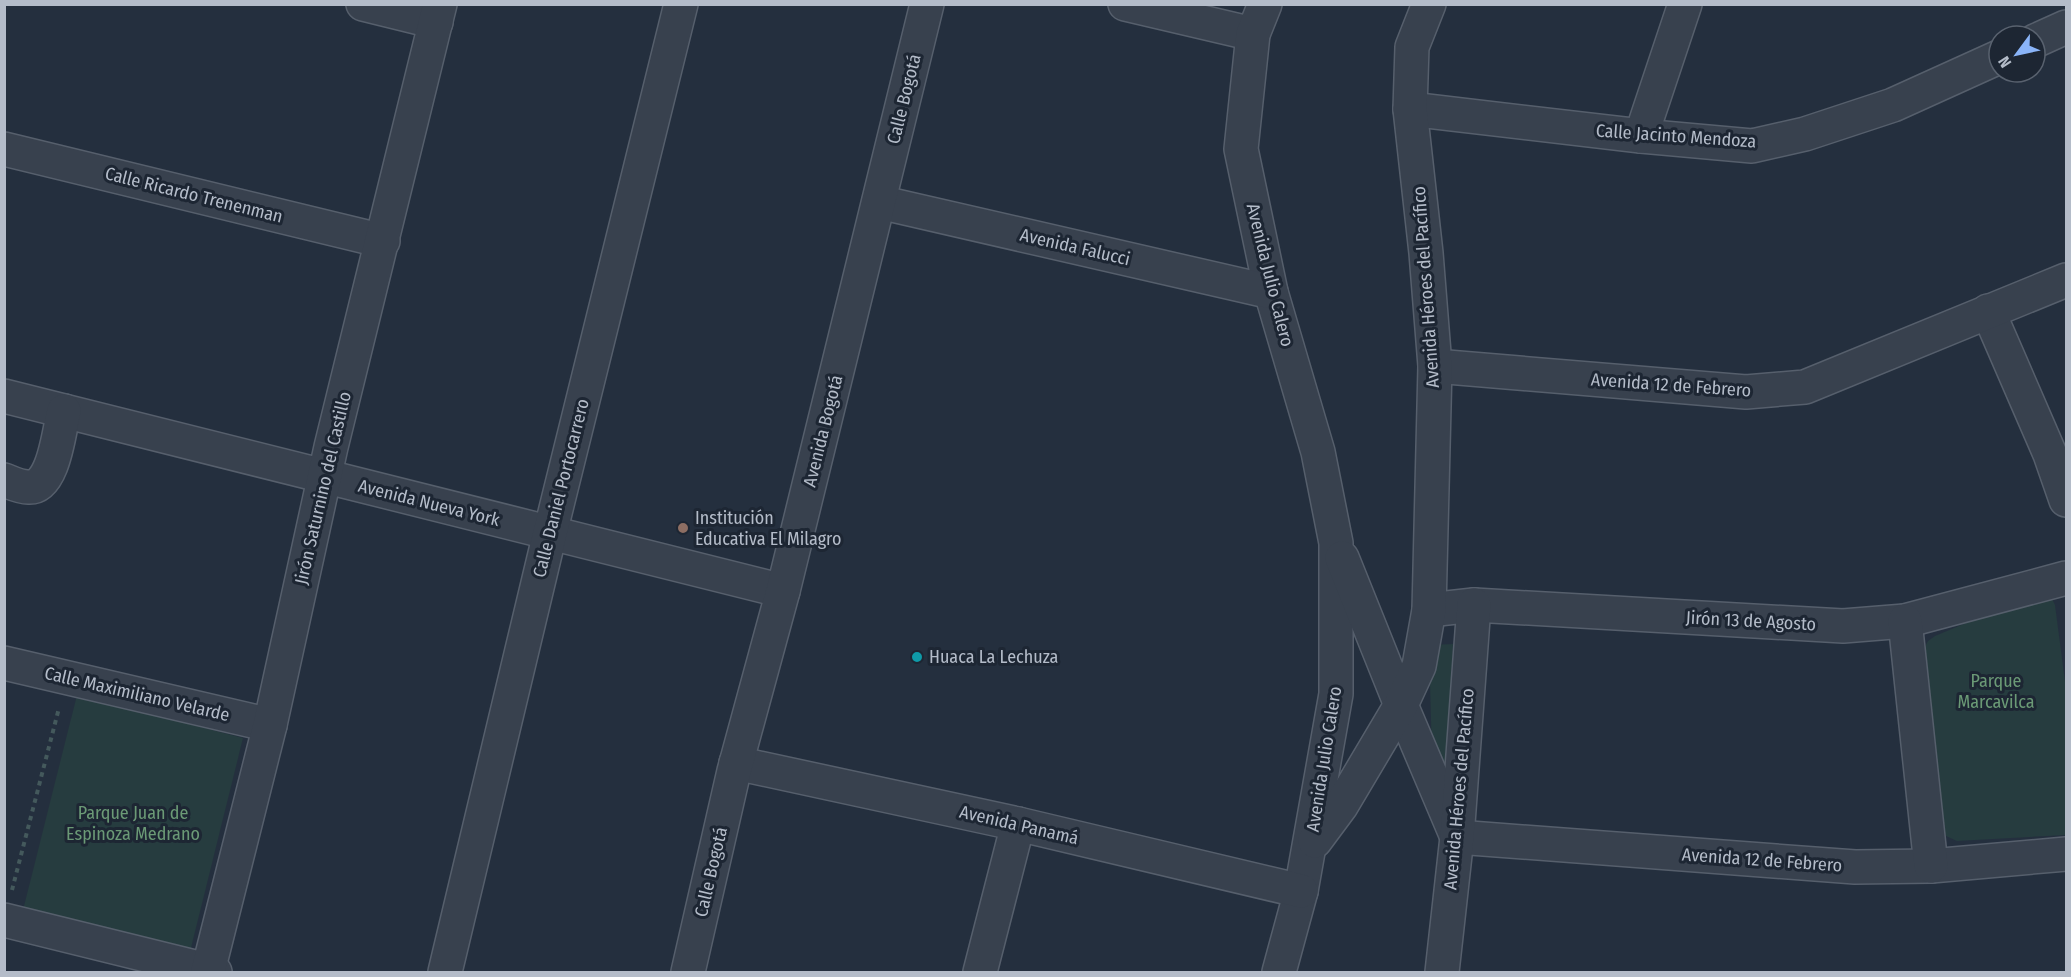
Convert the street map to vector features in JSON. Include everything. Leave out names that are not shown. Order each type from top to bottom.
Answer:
[{"type":"street","points":[[363,4],[438,14]]},
{"type":"street","name":"Calle Daniel Portocarrero","points":[[444,972],[681,4]]},
{"type":"street","name":"Calle Bogotá","points":[[880,198],[927,4]]},
{"type":"street","points":[[1125,4],[1259,19]]},
{"type":"street","name":"Avenida Héroes del Pacífico","points":[[1310,847],[1341,806],[1401,705],[1419,666],[1429,610],[1435,366],[1426,253],[1410,109],[1412,47],[1429,4]]},
{"type":"street","points":[[1641,135],[1685,4]]},
{"type":"street","name":"Jirón Saturnino del Castillo","points":[[211,972],[270,724],[331,447],[438,14]]},
{"type":"street","name":"Avenida Julio Calero","points":[[1259,19],[1240,148],[1271,292],[1318,452],[1336,543],[1457,837]]},
{"type":"street","points":[[2047,36],[2067,27]]},
{"type":"street","name":"Calle Jacinto Mendoza","points":[[1410,109],[1752,146],[1805,134],[1893,105],[1987,62]]},
{"type":"street","name":"Calle Ricardo Trenenman","points":[[4,149],[383,241]]},
{"type":"street","name":"Avenida Falucci","points":[[880,198],[1271,292]]},
{"type":"street","name":"Avenida Bogotá","points":[[735,767],[783,591],[880,198]]},
{"type":"street","name":"Avenida 12 de Febrero","points":[[1435,366],[1746,392],[1805,387],[2067,280]]},
{"type":"street","points":[[1988,311],[2050,454],[2067,500]]},
{"type":"street","name":"Avenida Nueva York","points":[[4,396],[783,591]]},
{"type":"street","points":[[4,480],[29,488],[39,484],[49,474],[64,411]]},
{"type":"street","name":"Avenida Julio Calero","points":[[1280,972],[1302,891],[1336,694],[1336,543]]},
{"type":"street","name":"Jirón 13 de Agosto","points":[[1429,610],[1474,605],[1843,626],[1905,621],[2067,578]]},
{"type":"street","name":"Avenida Héroes del Pacífico","points":[[1442,972],[1457,837],[1474,605]]},
{"type":"street","points":[[1905,621],[1932,866]]},
{"type":"street","name":"Calle Maximiliano Velarde","points":[[4,663],[270,724]]},
{"type":"street","name":"Calle Bogotá","points":[[688,972],[735,767]]},
{"type":"street","name":"Avenida Panamá","points":[[735,767],[1018,824],[1302,891]]},
{"type":"street","points":[[980,972],[1018,824]]},
{"type":"street","name":"Avenida 12 de Febrero","points":[[1457,837],[1855,867],[1932,866],[2067,854]]},
{"type":"street","points":[[8,908],[211,972]]},
{"type":"path","points":[[8,908],[67,677]]},
{"type":"green space","name":"Parque Marcavilca","points":[[2040,592],[2050,595],[2055,605],[2066,689],[2066,835],[1957,841],[1946,836],[1939,823],[1921,654],[1928,641],[1935,636]]},
{"type":"green space","points":[[1453,644],[1447,773],[1432,758],[1429,645]]},
{"type":"green space","name":"Parque Juan de Espinoza Medrano","points":[[77,695],[243,738],[190,952],[23,910]]},
{"type":"place","name":"Institución Educativa El Milagro","points":[[683,528]]},
{"type":"place","name":"Huaca La Lechuza","points":[[917,657]]}]
